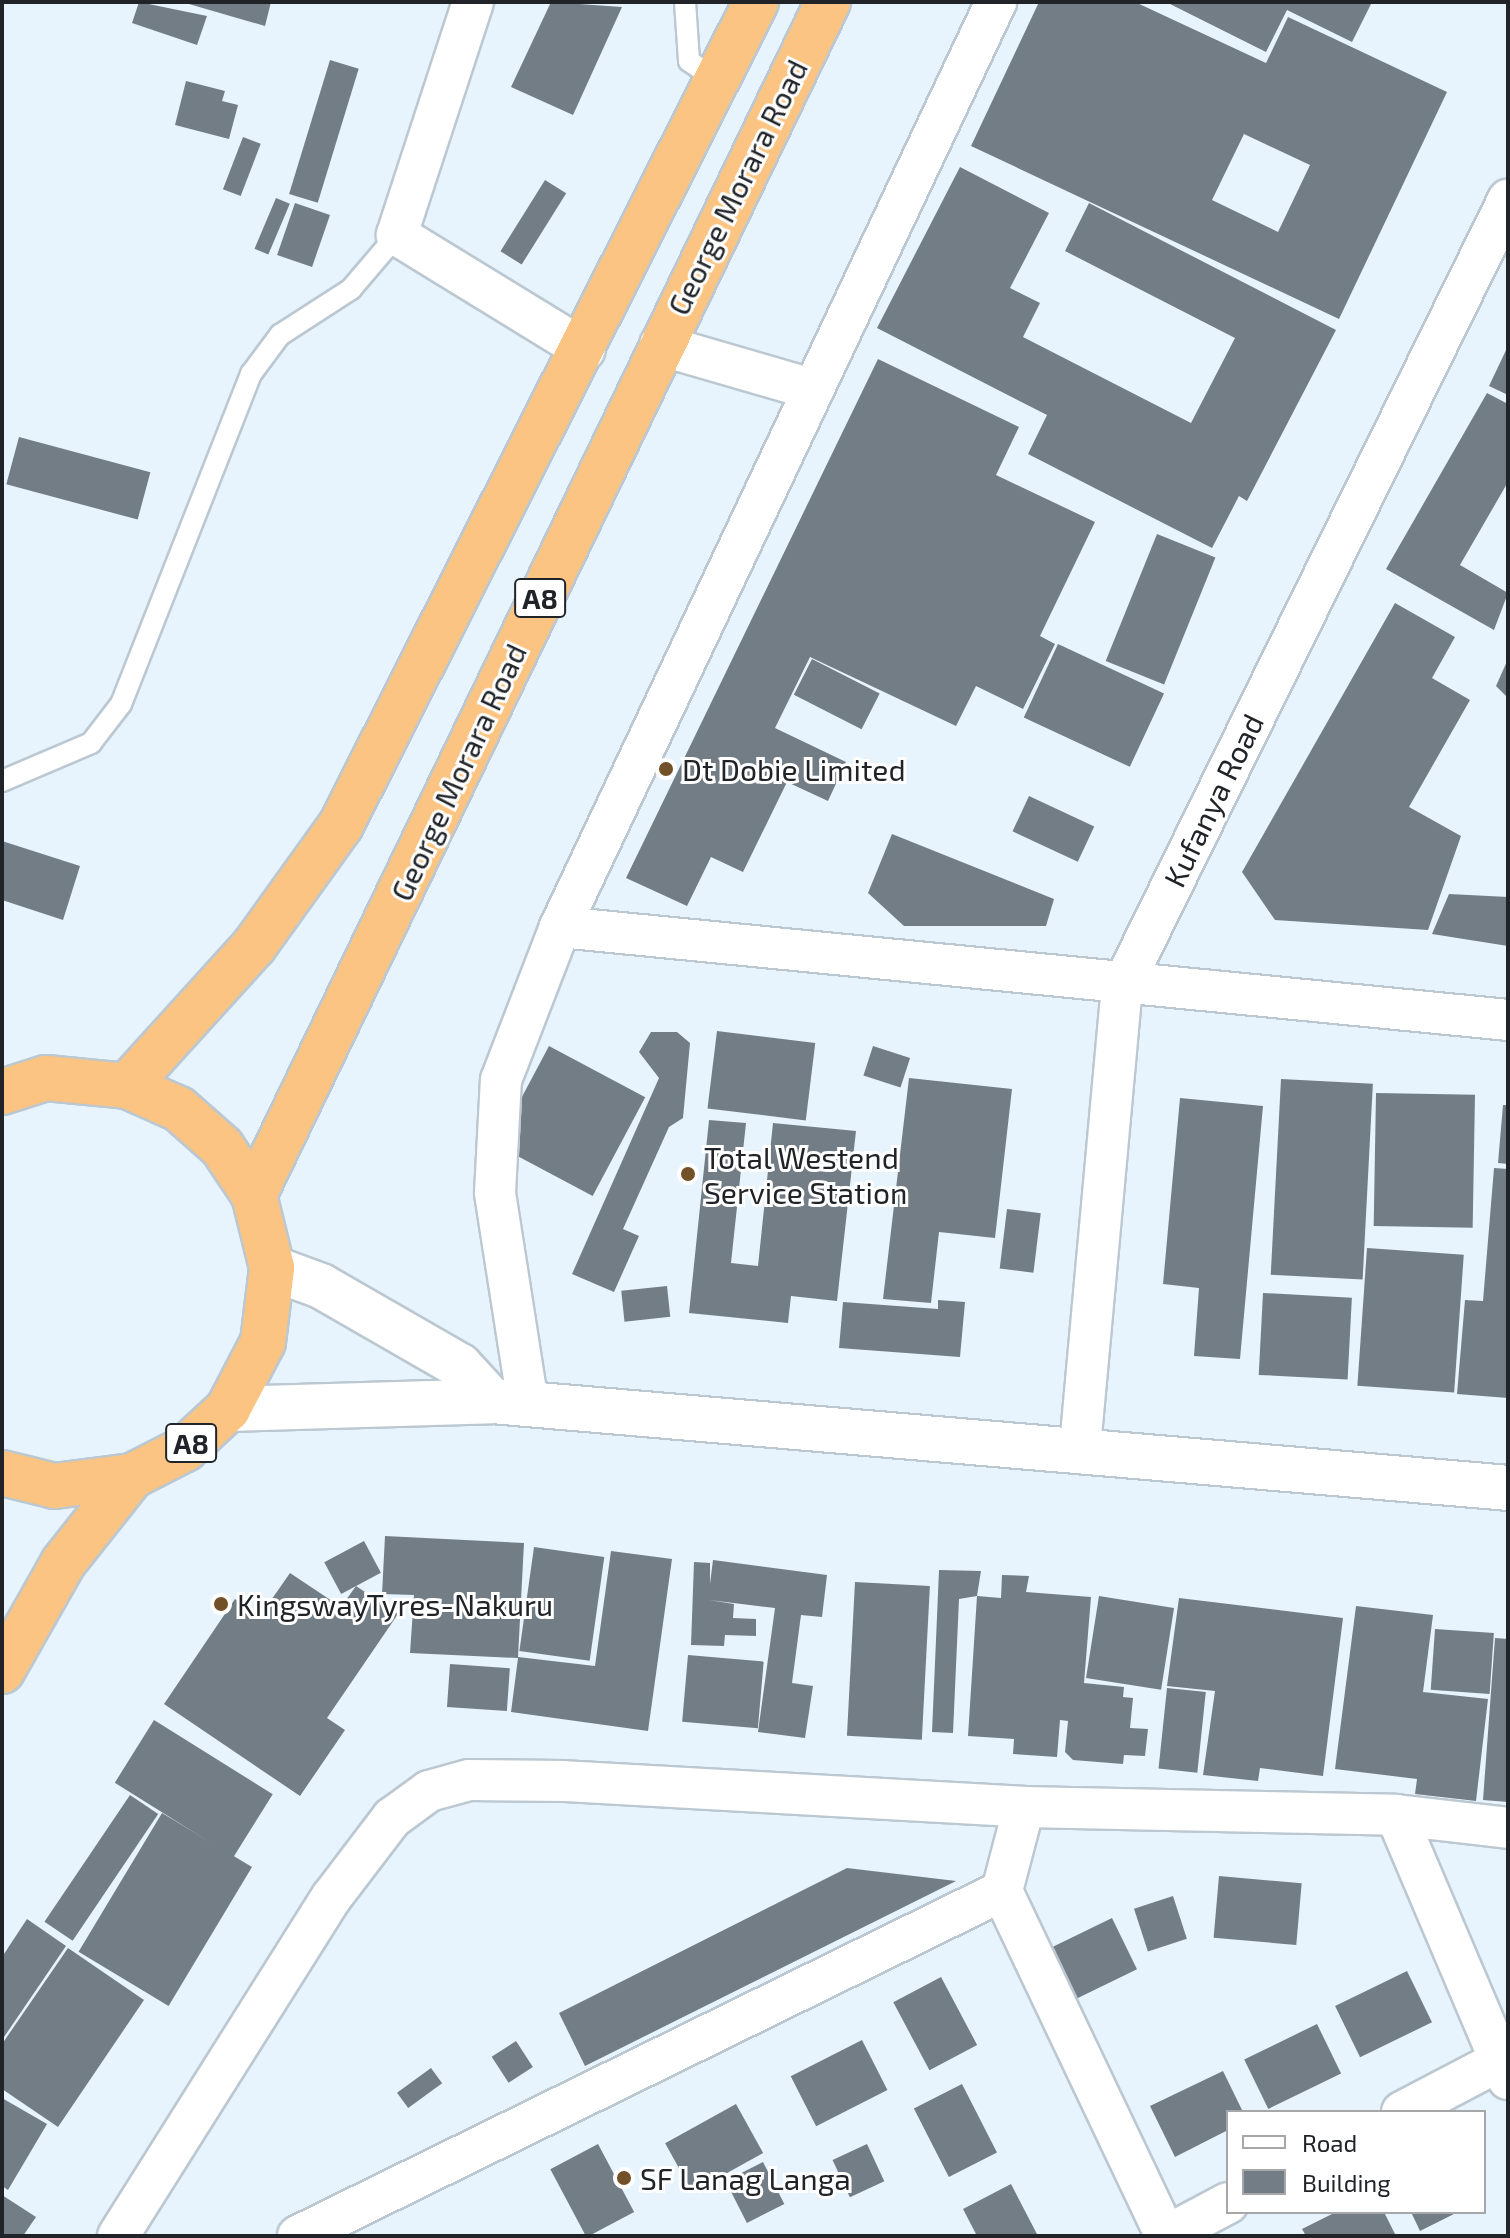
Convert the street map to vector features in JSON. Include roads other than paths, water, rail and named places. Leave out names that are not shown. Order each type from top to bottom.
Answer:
[{"type":"highway","name":"A8","points":[[127,1086],[254,946],[341,825],[585,350],[756,2]]},
{"type":"highway","name":"George Morara Road","points":[[254,1195],[660,345],[828,2]]},
{"type":"highway","name":"A8","points":[[2,1092],[46,1078],[127,1086],[179,1109],[222,1147],[254,1195],[272,1268],[263,1342],[228,1409],[185,1449],[132,1476],[55,1486],[2,1473]]},
{"type":"highway","name":"A8","points":[[2,1671],[63,1563],[132,1476]]},
{"type":"street","points":[[473,2],[397,235],[585,350]]},
{"type":"street","points":[[510,1402],[495,1193],[495,1137],[501,1080],[560,927],[996,2]]},
{"type":"street","name":"Kufanya Road","points":[[1080,1447],[1122,987],[1508,200]]},
{"type":"street","points":[[660,345],[811,389]]},
{"type":"street","points":[[560,927],[1122,987],[1508,1020]]},
{"type":"street","points":[[272,1268],[321,1286],[460,1366],[510,1402]]},
{"type":"street","points":[[228,1409],[510,1402],[1080,1447],[1508,1488]]},
{"type":"street","points":[[118,2236],[331,1898],[392,1818],[429,1791],[469,1780],[563,1781],[1024,1807],[1396,1815],[1508,1828]]},
{"type":"street","points":[[1024,1807],[1002,1891],[1166,2236],[1226,2204]]},
{"type":"street","points":[[1396,1815],[1504,2070],[1407,2110]]},
{"type":"street","points":[[298,2236],[1002,1891]]},
{"type":"lane","points":[[685,2],[689,61],[717,80]]},
{"type":"lane","points":[[2,781],[91,743],[121,704],[251,374],[280,335],[351,289],[397,235]]},
{"type":"place","name":"Dt Dobie Limited","points":[[666,769]]},
{"type":"place","name":"Total Westend Service Station","points":[[688,1174]]},
{"type":"place","name":"KingswayTyres-Nakuru","points":[[221,1604]]},
{"type":"place","name":"SF Lanag Langa","points":[[624,2178]]}]
